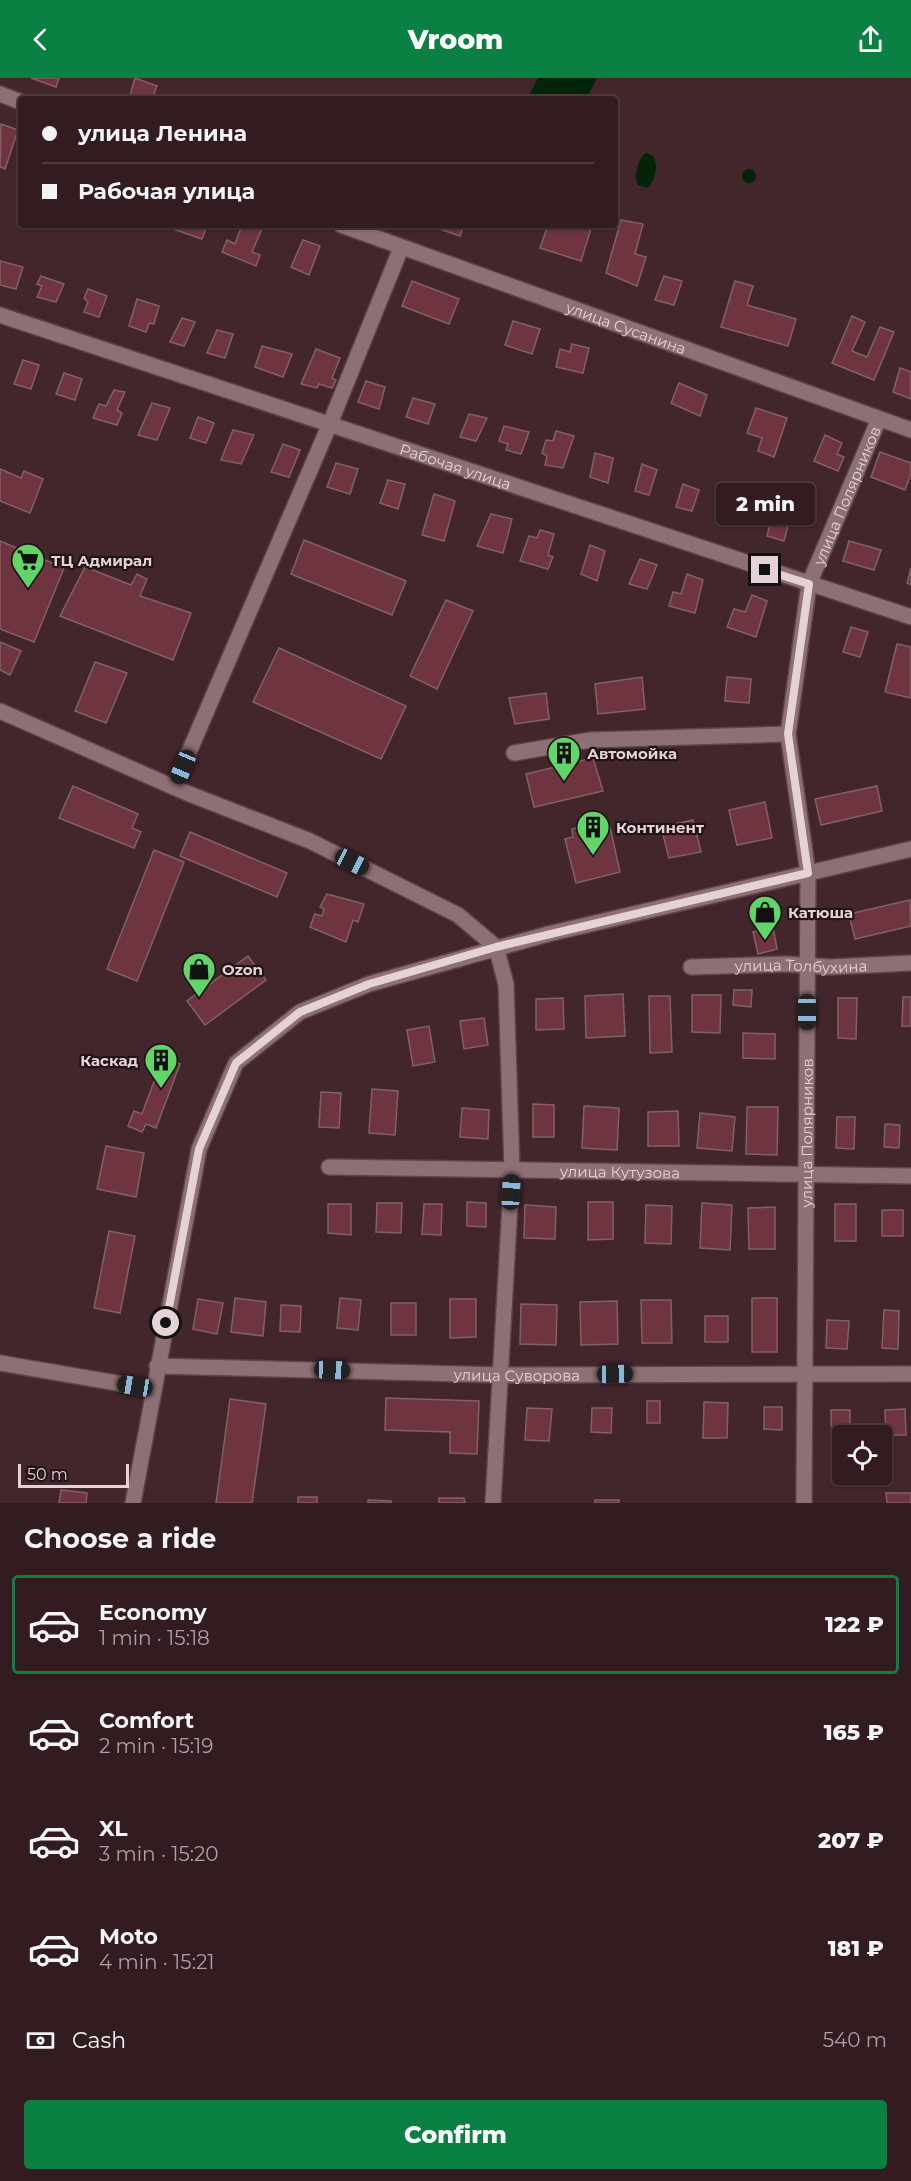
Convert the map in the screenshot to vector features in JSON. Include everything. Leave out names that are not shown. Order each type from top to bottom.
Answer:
[{"type":"street","points":[[0,94],[18,101]]},
{"type":"street","name":"улица Сусанина","points":[[349,228],[911,430]]},
{"type":"street","points":[[174,787],[329,426],[401,248]]},
{"type":"street","name":"Рабочая улица","points":[[0,315],[329,426],[911,617]]},
{"type":"street","name":"улица Полярников","points":[[804,1503],[803,1373],[808,1176],[808,873],[788,734],[809,584],[879,419]]},
{"type":"street","points":[[0,711],[174,787],[310,841],[458,915],[496,947],[506,984],[512,1169],[494,1503]]},
{"type":"street","points":[[514,753],[590,740],[788,734]]},
{"type":"street","points":[[133,1503],[152,1389],[199,1149],[236,1063],[300,1012],[369,984],[496,947],[911,849]]},
{"type":"street","name":"улица Толбухина","points":[[691,967],[807,965],[830,967],[911,963]]},
{"type":"street","name":"улица Кутузова","points":[[328,1167],[911,1176]]},
{"type":"street","points":[[0,1363],[152,1389]]},
{"type":"street","name":"улица Суворова","points":[[158,1366],[500,1375],[911,1374]]},
{"type":"shaded area","points":[[538,78],[597,78],[588,96],[529,96]]},
{"type":"shaded area","points":[[646,153],[653,156],[656,164],[654,178],[647,188],[638,185],[636,177],[639,163]]},
{"type":"shaded area","points":[[746,169],[752,169],[756,176],[752,183],[746,183],[742,179],[742,173]]},
{"type":"building","points":[[31,78],[59,78],[56,87]]},
{"type":"building","points":[[135,78],[157,86],[153,96],[144,94],[144,96],[130,96]]},
{"type":"building","points":[[1,124],[18,130],[5,169],[0,167]]},
{"type":"building","points":[[621,220],[643,224],[635,254],[646,257],[637,286],[606,273]]},
{"type":"building","points":[[174,228],[206,228],[202,239]]},
{"type":"building","points":[[241,228],[262,228],[252,252],[260,255],[256,266],[222,252],[227,240],[235,244]]},
{"type":"building","points":[[437,228],[463,228],[460,236]]},
{"type":"building","points":[[547,228],[591,228],[581,261],[540,248]]},
{"type":"building","points":[[303,240],[320,246],[309,275],[291,267]]},
{"type":"building","points":[[0,261],[23,267],[16,289],[0,285]]},
{"type":"building","points":[[41,276],[64,284],[56,302],[37,297],[42,286],[37,284]]},
{"type":"building","points":[[664,276],[682,281],[674,305],[655,300]]},
{"type":"building","points":[[412,281],[459,299],[449,324],[402,306]]},
{"type":"building","points":[[735,281],[753,286],[747,305],[796,319],[788,346],[721,327]]},
{"type":"building","points":[[88,289],[107,296],[99,317],[84,312],[88,302],[84,298]]},
{"type":"building","points":[[137,299],[159,306],[154,324],[149,323],[146,332],[129,326]]},
{"type":"building","points":[[852,316],[865,322],[852,351],[867,357],[880,327],[894,332],[874,380],[832,363]]},
{"type":"building","points":[[182,318],[195,322],[184,346],[170,342]]},
{"type":"building","points":[[513,321],[540,329],[532,354],[505,345]]},
{"type":"building","points":[[217,330],[233,334],[225,358],[207,353]]},
{"type":"building","points":[[572,344],[589,348],[583,373],[556,367],[560,349],[570,352]]},
{"type":"building","points":[[262,346],[292,354],[283,377],[255,367]]},
{"type":"building","points":[[316,349],[340,358],[332,378],[336,380],[332,388],[319,384],[317,388],[301,384]]},
{"type":"building","points":[[23,360],[39,365],[31,389],[14,384]]},
{"type":"building","points":[[900,368],[911,372],[911,399],[893,392]]},
{"type":"building","points":[[64,373],[82,379],[75,400],[56,394]]},
{"type":"building","points":[[366,381],[385,387],[379,409],[358,402]]},
{"type":"building","points":[[679,383],[707,395],[700,416],[671,403]]},
{"type":"building","points":[[114,390],[125,392],[117,410],[122,413],[117,425],[93,418],[99,404],[106,406]]},
{"type":"building","points":[[413,398],[435,404],[428,424],[406,417]]},
{"type":"building","points":[[152,403],[170,408],[157,440],[138,435]]},
{"type":"building","points":[[756,408],[787,418],[774,457],[758,451],[762,438],[747,433]]},
{"type":"building","points":[[469,414],[487,418],[476,441],[460,437]]},
{"type":"building","points":[[198,417],[214,423],[206,443],[190,438]]},
{"type":"building","points":[[504,426],[529,432],[521,454],[506,450],[508,444],[499,441]]},
{"type":"building","points":[[233,430],[254,435],[241,464],[221,460]]},
{"type":"building","points":[[556,431],[574,436],[563,468],[545,465],[547,456],[542,453],[546,440],[553,441]]},
{"type":"building","points":[[825,435],[842,443],[837,454],[844,457],[838,471],[814,461]]},
{"type":"building","points":[[283,444],[300,450],[289,477],[271,472]]},
{"type":"building","points":[[880,452],[911,463],[911,473],[905,490],[871,477]]},
{"type":"building","points":[[595,453],[613,458],[608,483],[590,477]]},
{"type":"building","points":[[336,463],[358,469],[350,494],[327,487]]},
{"type":"building","points":[[642,464],[657,470],[649,495],[635,491]]},
{"type":"building","points":[[0,469],[21,478],[24,471],[43,479],[30,513],[0,501]]},
{"type":"building","points":[[388,480],[405,484],[398,509],[380,503]]},
{"type":"building","points":[[683,484],[699,490],[692,511],[676,507]]},
{"type":"building","points":[[434,494],[455,501],[444,541],[422,535]]},
{"type":"building","points":[[727,498],[745,503],[739,526],[719,521]]},
{"type":"building","points":[[774,508],[791,513],[784,541],[767,536]]},
{"type":"building","points":[[491,514],[512,519],[503,553],[477,546]]},
{"type":"building","points":[[540,530],[554,534],[548,555],[553,557],[548,569],[520,561],[529,536],[537,538]]},
{"type":"building","points":[[304,540],[406,581],[392,615],[291,574]]},
{"type":"building","name":"ТЦ Адмирал","points":[[0,541],[64,568],[34,642],[0,629]]},
{"type":"building","points":[[849,541],[881,550],[874,570],[843,561]]},
{"type":"building","points":[[590,545],[605,551],[597,581],[581,574]]},
{"type":"building","points":[[640,559],[657,565],[647,589],[629,584]]},
{"type":"building","points":[[85,567],[131,585],[137,574],[147,579],[140,596],[191,613],[173,660],[60,616]]},
{"type":"building","points":[[911,568],[911,585],[907,583]]},
{"type":"building","points":[[687,574],[703,580],[695,613],[669,606],[673,592],[681,594]]},
{"type":"building","points":[[752,595],[767,601],[756,637],[727,627],[734,609],[745,612]]},
{"type":"building","points":[[446,600],[473,611],[437,689],[410,676]]},
{"type":"building","points":[[851,627],[868,632],[860,657],[843,652]]},
{"type":"building","points":[[0,642],[21,651],[10,675],[0,670]]},
{"type":"building","points":[[897,644],[911,647],[911,698],[885,692]]},
{"type":"building","points":[[279,648],[406,706],[381,759],[253,702]]},
{"type":"building","points":[[95,662],[127,673],[106,723],[75,711]]},
{"type":"building","points":[[642,677],[645,709],[598,714],[595,684]]},
{"type":"building","points":[[727,677],[751,679],[749,703],[725,701]]},
{"type":"building","points":[[546,693],[549,719],[515,724],[509,698]]},
{"type":"building","name":"Автомойка","points":[[593,758],[603,791],[534,807],[526,774]]},
{"type":"building","points":[[73,786],[138,814],[132,828],[141,832],[134,848],[59,818]]},
{"type":"building","points":[[877,786],[882,811],[821,825],[815,799]]},
{"type":"building","points":[[765,802],[772,838],[737,845],[729,810]]},
{"type":"building","points":[[693,820],[701,852],[669,858],[661,827]]},
{"type":"building","name":"Континент","points":[[593,823],[595,830],[610,827],[620,872],[576,883],[565,839],[573,837],[572,829]]},
{"type":"building","points":[[190,832],[287,873],[277,897],[180,856]]},
{"type":"building","points":[[154,850],[184,862],[137,981],[107,969]]},
{"type":"building","points":[[327,894],[364,904],[358,922],[353,920],[346,942],[310,927],[315,914],[322,916],[324,909],[320,907]]},
{"type":"building","points":[[910,900],[911,926],[855,939],[849,914]]},
{"type":"building","name":"Катюша","points":[[773,927],[777,949],[758,954],[753,932]]},
{"type":"building","points":[[248,956],[266,980],[205,1025],[187,1001]]},
{"type":"building","points":[[734,990],[752,990],[751,1007],[733,1005]]},
{"type":"building","points":[[623,994],[625,1036],[586,1038],[585,996]]},
{"type":"building","points":[[692,995],[721,995],[720,1033],[692,1032]]},
{"type":"building","points":[[649,996],[670,996],[672,1052],[650,1053]]},
{"type":"building","points":[[903,997],[911,997],[911,1026],[902,1026]]},
{"type":"building","points":[[563,998],[564,1029],[536,1030],[536,999]]},
{"type":"building","points":[[838,998],[857,998],[856,1039],[838,1038]]},
{"type":"building","points":[[484,1018],[488,1045],[464,1049],[460,1021]]},
{"type":"building","points":[[429,1026],[435,1062],[413,1066],[407,1030]]},
{"type":"building","points":[[743,1033],[775,1034],[775,1059],[743,1058]]},
{"type":"building","name":"Каскад","points":[[158,1045],[170,1050],[167,1059],[180,1064],[156,1128],[146,1124],[142,1132],[128,1126],[134,1111],[142,1114],[159,1068],[150,1064]]},
{"type":"building","points":[[372,1089],[398,1091],[395,1135],[369,1133]]},
{"type":"building","points":[[321,1092],[341,1093],[339,1128],[319,1127]]},
{"type":"building","points":[[533,1104],[554,1105],[554,1137],[533,1137]]},
{"type":"building","points":[[584,1106],[619,1108],[617,1150],[582,1148]]},
{"type":"building","points":[[747,1107],[778,1107],[777,1155],[746,1154]]},
{"type":"building","points":[[462,1108],[489,1110],[488,1139],[460,1137]]},
{"type":"building","points":[[678,1111],[679,1146],[648,1146],[648,1112]]},
{"type":"building","points":[[700,1113],[735,1117],[732,1151],[697,1148]]},
{"type":"building","points":[[837,1117],[855,1117],[854,1149],[836,1148]]},
{"type":"building","points":[[885,1124],[900,1125],[899,1148],[884,1147]]},
{"type":"building","points":[[106,1146],[144,1153],[136,1197],[97,1189]]},
{"type":"building","points":[[467,1202],[486,1203],[486,1227],[467,1226]]},
{"type":"building","points":[[588,1202],[613,1202],[613,1239],[588,1240]]},
{"type":"building","points":[[377,1203],[402,1203],[401,1233],[376,1232]]},
{"type":"building","points":[[702,1203],[732,1205],[730,1250],[700,1248]]},
{"type":"building","points":[[328,1204],[351,1204],[351,1235],[328,1233]]},
{"type":"building","points":[[424,1204],[442,1204],[441,1235],[422,1234]]},
{"type":"building","points":[[835,1204],[856,1204],[856,1241],[835,1241]]},
{"type":"building","points":[[525,1205],[556,1207],[555,1239],[524,1238]]},
{"type":"building","points":[[646,1205],[672,1206],[671,1244],[645,1243]]},
{"type":"building","points":[[775,1207],[775,1249],[749,1249],[748,1208]]},
{"type":"building","points":[[882,1210],[903,1210],[903,1236],[882,1236]]},
{"type":"building","points":[[109,1231],[135,1236],[120,1313],[94,1308]]},
{"type":"building","points":[[235,1298],[266,1302],[263,1336],[231,1332]]},
{"type":"building","points":[[340,1298],[361,1300],[358,1330],[337,1328]]},
{"type":"building","points":[[752,1298],[777,1298],[777,1352],[752,1352]]},
{"type":"building","points":[[198,1299],[223,1303],[217,1334],[193,1329]]},
{"type":"building","points":[[450,1299],[476,1299],[476,1337],[450,1338]]},
{"type":"building","points":[[641,1300],[671,1300],[672,1343],[642,1343]]},
{"type":"building","points":[[617,1301],[618,1344],[581,1345],[580,1302]]},
{"type":"building","points":[[391,1303],[416,1303],[416,1335],[391,1335]]},
{"type":"building","points":[[521,1304],[557,1305],[556,1345],[520,1344]]},
{"type":"building","points":[[281,1305],[301,1306],[300,1332],[280,1331]]},
{"type":"building","points":[[884,1310],[899,1311],[898,1349],[882,1348]]},
{"type":"building","points":[[705,1316],[728,1316],[728,1342],[705,1342]]},
{"type":"building","points":[[827,1320],[849,1321],[847,1349],[826,1348]]},
{"type":"building","points":[[386,1398],[479,1401],[477,1454],[450,1453],[450,1432],[385,1430]]},
{"type":"building","points":[[230,1399],[266,1404],[252,1503],[216,1503]]},
{"type":"building","points":[[647,1401],[660,1401],[660,1423],[647,1423]]},
{"type":"building","points":[[704,1402],[728,1403],[727,1438],[703,1438]]},
{"type":"building","points":[[764,1407],[782,1407],[782,1430],[764,1429]]},
{"type":"building","points":[[527,1408],[552,1409],[549,1441],[525,1440]]},
{"type":"building","points":[[592,1408],[612,1408],[611,1433],[591,1432]]},
{"type":"building","points":[[905,1409],[906,1435],[892,1435],[892,1425],[886,1425],[885,1410]]},
{"type":"building","points":[[831,1410],[850,1410],[850,1425],[832,1425],[832,1453]]},
{"type":"building","points":[[61,1490],[87,1493],[86,1503],[59,1503]]},
{"type":"building","points":[[886,1493],[911,1493],[911,1503],[887,1503]]},
{"type":"building","points":[[298,1497],[317,1497],[317,1503],[298,1503]]},
{"type":"building","points":[[439,1498],[464,1498],[465,1503],[439,1503]]},
{"type":"building","points":[[368,1500],[391,1501],[391,1503],[368,1503]]},
{"type":"building","points":[[595,1500],[619,1500],[619,1503],[595,1503]]},
{"type":"place","name":"ТЦ Адмирал","points":[[28,589]]},
{"type":"place","name":"Автомойка","points":[[564,782]]},
{"type":"place","name":"Континент","points":[[593,856]]},
{"type":"place","name":"Катюша","points":[[765,941]]},
{"type":"place","name":"Ozon","points":[[199,998]]},
{"type":"place","name":"Каскад","points":[[161,1089]]},
{"type":"route","points":[[166,1323],[199,1149],[236,1063],[300,1012],[369,984],[496,947],[808,873],[788,734],[809,584],[765,570]]}]
